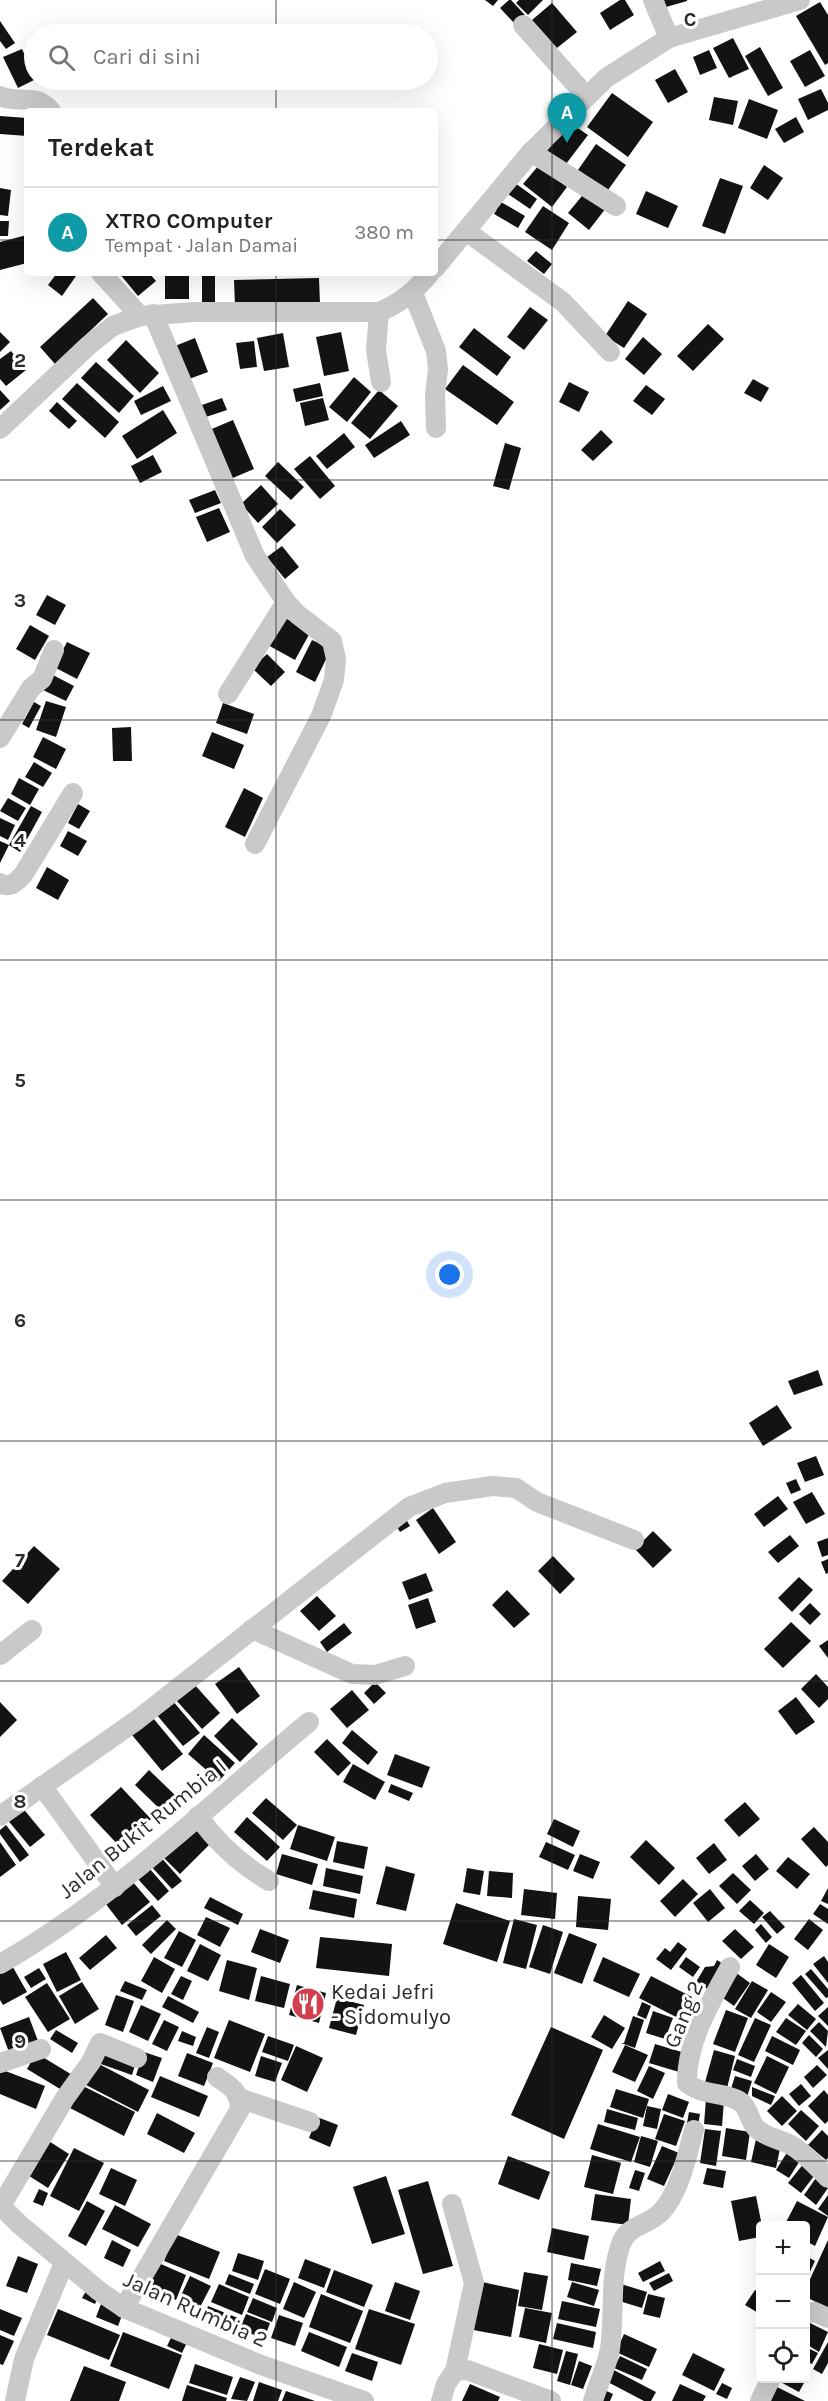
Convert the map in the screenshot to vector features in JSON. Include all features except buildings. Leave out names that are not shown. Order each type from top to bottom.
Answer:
[{"type":"street","points":[[653,0],[669,38]]},
{"type":"street","points":[[438,264],[531,153],[606,78],[669,38],[800,0]]},
{"type":"street","points":[[523,25],[587,96]]},
{"type":"street","points":[[0,96],[6,99],[34,99],[44,102],[49,108]]},
{"type":"street","points":[[531,153],[616,206]]},
{"type":"street","points":[[466,231],[563,302],[610,352]]},
{"type":"street","points":[[104,276],[147,315],[255,556],[286,602],[297,614],[332,641],[336,659],[334,680],[321,716],[255,844]]},
{"type":"street","points":[[0,429],[97,338],[113,326],[147,315],[194,312],[379,312],[413,293],[427,276]]},
{"type":"street","points":[[413,293],[436,351],[438,369],[435,395],[436,428]]},
{"type":"street","points":[[379,312],[376,350],[381,382]]},
{"type":"street","points":[[228,694],[286,602]]},
{"type":"street","points":[[0,738],[31,688],[42,679],[54,650]]},
{"type":"street","points":[[0,884],[5,886],[14,884],[23,875],[73,793]]},
{"type":"street","points":[[0,1816],[137,1720],[409,1507],[445,1493],[492,1486],[516,1488],[537,1502],[634,1540]]},
{"type":"street","points":[[252,1629],[352,1674],[375,1676],[405,1666]]},
{"type":"street","points":[[0,1655],[32,1630]]},
{"type":"street","name":"Jalan Bukit Rumbia I","points":[[0,1964],[115,1887],[309,1722]]},
{"type":"street","points":[[42,1786],[115,1887]]},
{"type":"street","points":[[198,1816],[214,1838],[254,1872],[269,1881]]},
{"type":"street","name":"Gang 2","points":[[730,1967],[707,2011],[693,2047],[688,2066],[687,2083],[708,2094],[735,2099],[750,2114],[755,2127],[764,2134],[791,2145],[828,2178]]},
{"type":"street","points":[[0,2206],[65,2098],[92,2062],[100,2043],[137,2058]]},
{"type":"street","points":[[0,2063],[41,2049]]},
{"type":"street","points":[[124,2308],[240,2109],[239,2098],[234,2089],[217,2077]]},
{"type":"street","points":[[239,2098],[310,2122]]},
{"type":"street","points":[[592,2401],[610,2350],[616,2264],[621,2243],[626,2233],[633,2227],[654,2219],[672,2196],[682,2172],[693,2130]]},
{"type":"street","points":[[441,2401],[446,2384],[455,2371],[474,2283],[452,2204]]},
{"type":"street","name":"Jalan Rumbia 2","points":[[0,2206],[64,2263],[124,2308],[261,2365],[364,2401]]},
{"type":"street","points":[[15,2401],[24,2359],[64,2263]]},
{"type":"street","points":[[810,2313],[815,2312],[828,2318]]},
{"type":"street","points":[[455,2371],[467,2370],[551,2401]]},
{"type":"street","points":[[760,2401],[769,2383]]},
{"type":"place","name":"XTRO COmputer","points":[[567,143]]},
{"type":"place","name":"Kedai Jefri - Sidomulyo","points":[[308,2004]]}]
